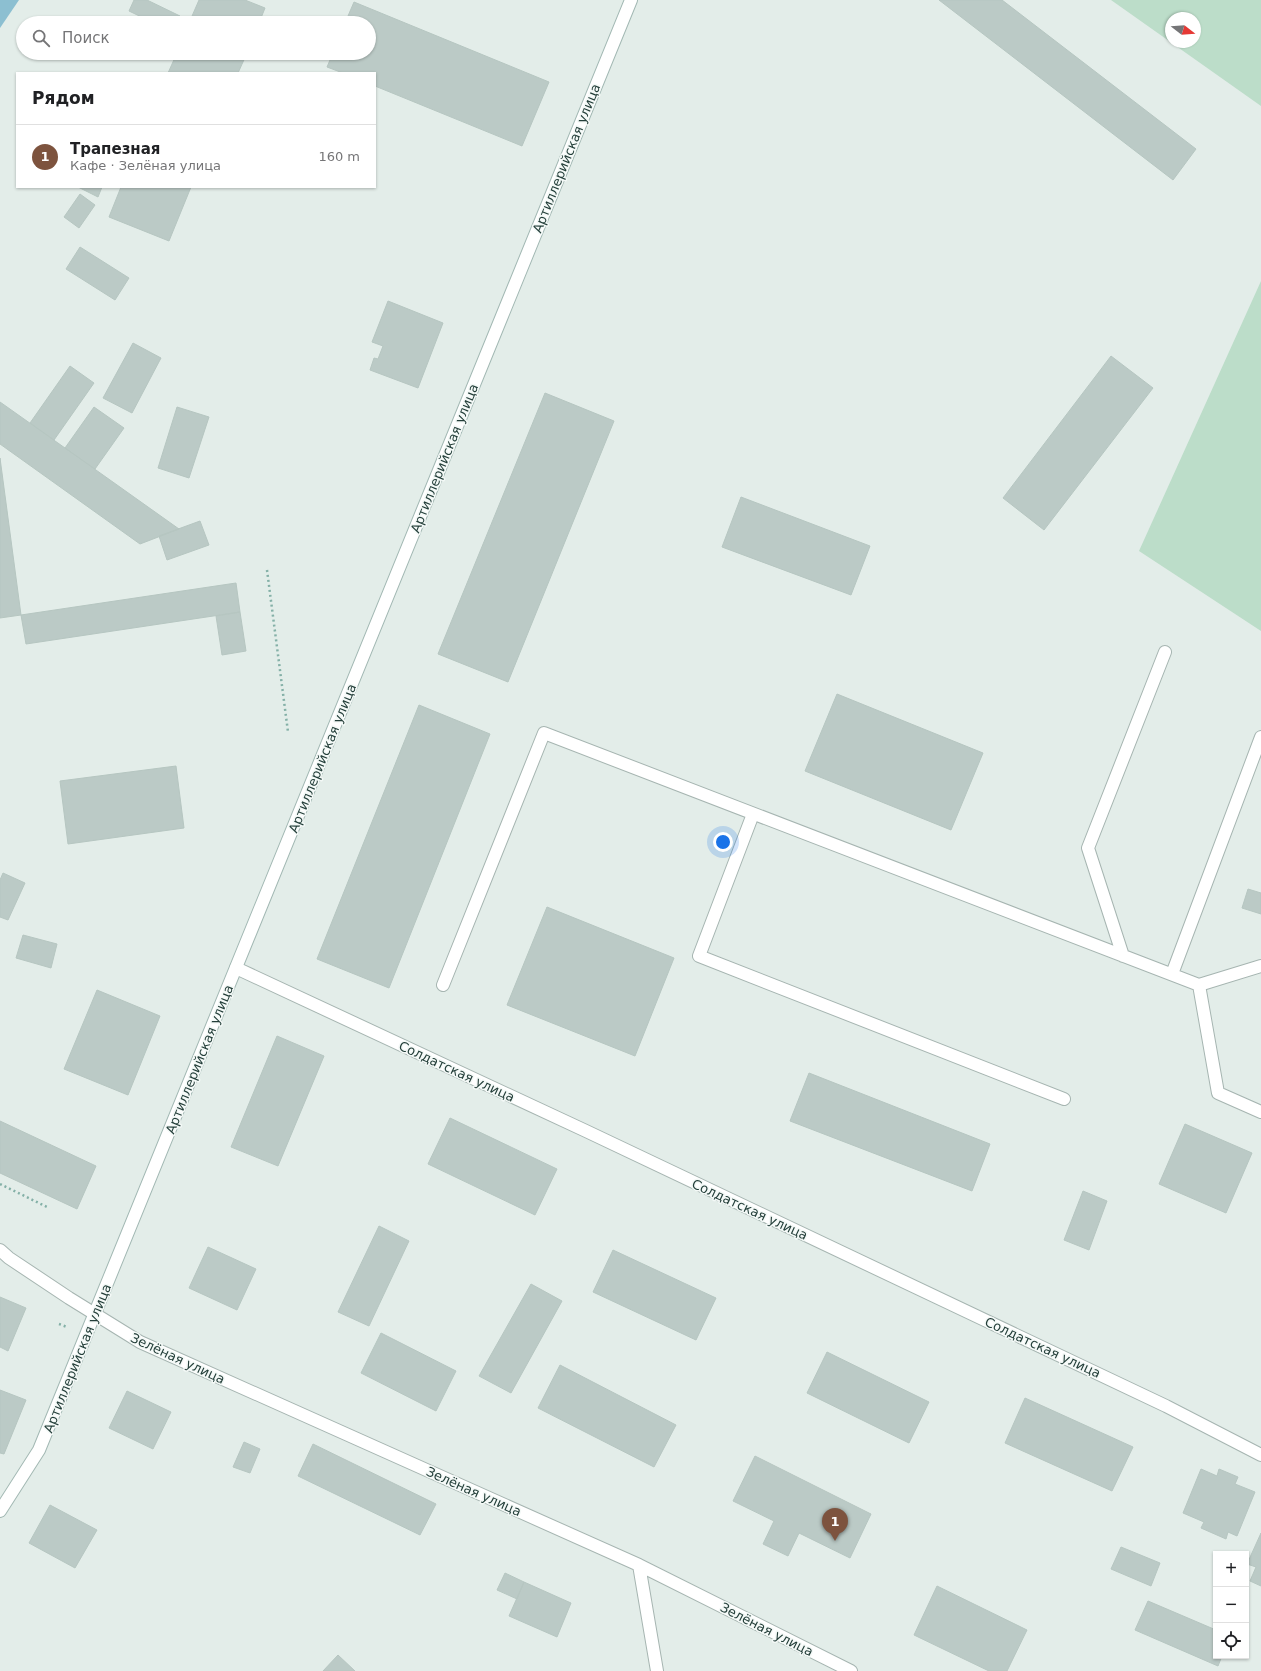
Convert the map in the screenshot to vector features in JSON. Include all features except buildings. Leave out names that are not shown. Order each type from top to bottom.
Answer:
[{"type":"street","name":"Артиллерийская улица","points":[[0,1511],[39,1450],[631,0]]},
{"type":"street","points":[[1123,956],[1088,848],[1165,652]]},
{"type":"street","points":[[443,985],[544,734],[1199,985],[1261,966]]},
{"type":"street","points":[[1172,974],[1261,737]]},
{"type":"street","points":[[753,814],[700,956],[1064,1099]]},
{"type":"street","name":"Солдатская улица","points":[[236,968],[579,1127],[1152,1399],[1261,1455]]},
{"type":"street","points":[[1199,985],[1218,1093],[1261,1112]]},
{"type":"street","name":"Зелёная улица","points":[[0,1250],[9,1258],[140,1342],[639,1565],[851,1671]]},
{"type":"street","points":[[639,1565],[657,1671]]},
{"type":"path","points":[[267,570],[288,732]]},
{"type":"path","points":[[0,1184],[49,1208]]},
{"type":"green space","points":[[1111,0],[1261,0],[1261,106],[1179,48],[1201,48],[1201,12],[1165,12],[1165,38]]},
{"type":"green space","points":[[1261,281],[1261,631],[1139,551]]},
{"type":"water","points":[[0,0],[19,0],[0,28]]},
{"type":"place","name":"Трапезная","points":[[835,1541]]}]
